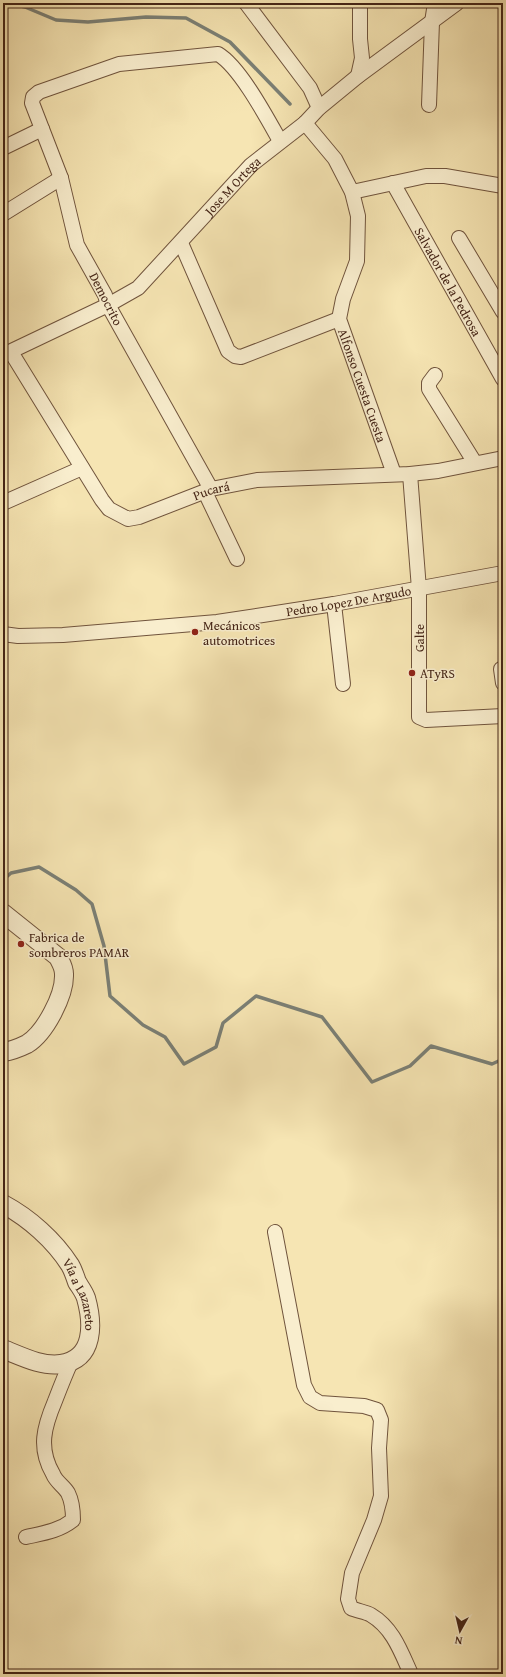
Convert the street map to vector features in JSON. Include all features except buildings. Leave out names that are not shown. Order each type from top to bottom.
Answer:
[{"type":"street","points":[[246,3],[310,88],[319,108]]},
{"type":"street","points":[[358,76],[362,58],[360,40],[360,3]]},
{"type":"street","points":[[429,105],[432,22],[435,3]]},
{"type":"street","name":"Jose M Ortega","points":[[7,354],[108,305],[138,288],[181,243],[251,165],[305,123],[319,108],[358,76],[457,3]]},
{"type":"street","name":"Democrito","points":[[237,559],[208,491],[108,305],[105,295],[77,245],[61,178],[32,103],[33,97],[39,92],[119,64],[218,54],[227,59],[258,102],[280,141]]},
{"type":"street","name":"Alfonso Cuesta Cuesta","points":[[305,123],[335,159],[352,192],[358,216],[357,262],[343,299],[339,319],[394,474]]},
{"type":"street","points":[[3,148],[42,129]]},
{"type":"street","points":[[352,192],[426,176],[445,176],[503,186]]},
{"type":"street","points":[[3,214],[61,178]]},
{"type":"street","name":"Salvador de la Pedrosa","points":[[393,183],[503,379]]},
{"type":"street","points":[[459,238],[503,312]]},
{"type":"street","points":[[181,243],[228,351],[235,356],[241,358],[339,319]]},
{"type":"street","name":"Pucará","points":[[7,354],[109,508],[128,519],[208,491],[257,480],[410,474],[438,471],[503,458]]},
{"type":"street","points":[[435,375],[429,383],[429,389],[475,463]]},
{"type":"street","points":[[3,503],[82,468]]},
{"type":"street","name":"Galte","points":[[410,474],[419,588],[419,717],[426,720],[503,716]]},
{"type":"street","name":"Pedro Lopez De Argudo","points":[[3,634],[18,636],[63,635],[217,622],[334,604],[503,573]]},
{"type":"street","points":[[334,604],[343,684]]},
{"type":"street","points":[[503,669],[501,669],[503,683]]},
{"type":"street","points":[[3,914],[58,957],[63,965],[64,974],[63,989],[55,1007],[43,1027],[26,1044],[3,1052]]},
{"type":"street","name":"Vía a Lazareto","points":[[3,1204],[33,1223],[47,1237],[70,1266],[85,1297],[90,1330],[89,1342],[78,1358],[71,1362]]},
{"type":"street","points":[[275,1232],[304,1385],[310,1397],[320,1403],[364,1406],[377,1410],[381,1420],[379,1448],[381,1496],[374,1520],[352,1573],[348,1599],[351,1608],[359,1612],[371,1614],[396,1641],[411,1674]]},
{"type":"street","points":[[3,1349],[42,1363],[60,1364],[71,1362]]},
{"type":"street","points":[[26,1537],[52,1532],[64,1527],[74,1520],[73,1509],[68,1493],[56,1481],[44,1451],[45,1426],[71,1362]]},
{"type":"waterway","points":[[9,3],[25,7],[56,20],[88,22],[146,17],[186,18],[230,42],[290,104]]},
{"type":"waterway","points":[[3,880],[11,873],[39,867],[76,890],[92,904],[104,946],[110,996],[143,1025],[165,1037],[184,1064],[216,1047],[223,1023],[256,996],[322,1017],[372,1082],[410,1066],[431,1046],[492,1064],[503,1059]]},
{"type":"place","name":"Mecánicos automotrices","points":[[195,632]]},
{"type":"place","name":"ATyRS","points":[[412,673]]},
{"type":"place","name":"Fabrica de sombreros PAMAR","points":[[21,944]]}]
